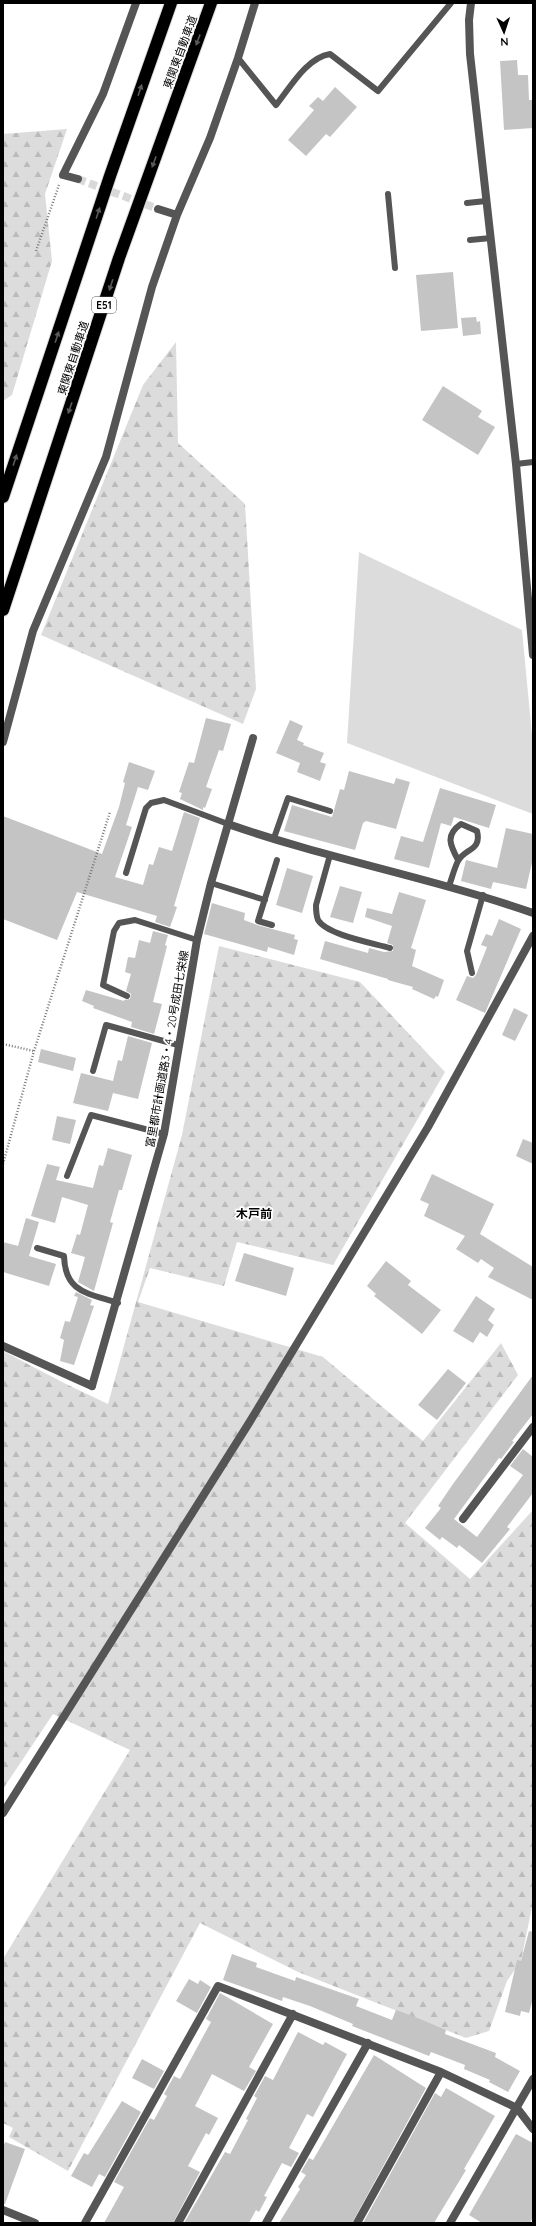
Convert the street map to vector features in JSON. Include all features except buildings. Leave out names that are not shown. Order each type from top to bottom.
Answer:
[{"type":"highway","name":"東関東自動車道","points":[[3,497],[110,176],[171,3]]},
{"type":"highway","name":"東関東自動車道","points":[[3,610],[119,258],[211,3]]},
{"type":"street","points":[[78,179],[63,175],[103,94],[136,3]]},
{"type":"street","points":[[3,742],[33,631],[106,457],[152,287],[177,215],[210,138],[238,58],[255,3]]},
{"type":"street","points":[[472,3],[469,20],[470,54],[516,464],[533,654]]},
{"type":"street","points":[[158,209],[177,215]]},
{"type":"street","name":"富里都市計画道路3・4・20号成田七栄線","points":[[3,1346],[92,1386],[118,1303],[164,1134],[197,940],[211,883],[253,738]]},
{"type":"street","points":[[228,824],[330,855],[483,895],[533,913]]},
{"type":"street","points":[[3,1813],[257,1410],[428,1127],[533,936]]},
{"type":"street","points":[[463,1519],[533,1427]]},
{"type":"street","points":[[86,2223],[218,1986],[441,2072],[517,2108],[533,2129]]},
{"type":"street","points":[[178,2223],[293,2014]]},
{"type":"street","points":[[266,2223],[368,2043]]},
{"type":"street","points":[[357,2223],[441,2072]]},
{"type":"street","points":[[450,2223],[533,2079]]},
{"type":"street","points":[[3,2210],[35,2223]]},
{"type":"lane","points":[[238,58],[276,105],[303,71],[320,56],[330,54],[378,91],[451,3]]},
{"type":"lane","points":[[388,194],[395,268]]},
{"type":"lane","points":[[467,203],[486,201]]},
{"type":"lane","points":[[470,240],[490,238]]},
{"type":"lane","points":[[516,464],[533,462]]},
{"type":"lane","points":[[274,838],[288,798],[330,811]]},
{"type":"lane","points":[[126,873],[146,808],[151,802],[164,800],[228,824]]},
{"type":"lane","points":[[449,886],[458,860],[477,844],[477,831],[461,824],[454,828],[450,846],[458,860]]},
{"type":"lane","points":[[330,855],[316,905],[316,913],[319,921],[330,931],[390,948]]},
{"type":"lane","points":[[272,925],[258,921],[277,860]]},
{"type":"lane","points":[[211,883],[265,900]]},
{"type":"lane","points":[[472,972],[467,951],[483,895]]},
{"type":"lane","points":[[128,996],[103,985],[114,931],[119,923],[135,920],[197,940]]},
{"type":"lane","points":[[93,1071],[106,1025],[178,1045]]},
{"type":"lane","points":[[67,1176],[91,1115],[164,1134]]},
{"type":"lane","points":[[37,1248],[64,1256],[64,1271],[69,1281],[78,1290],[118,1303]]},
{"type":"path","points":[[36,251],[63,175]]},
{"type":"path","points":[[3,1164],[34,1051],[110,812]]},
{"type":"path","points":[[3,1044],[34,1051]]},
{"type":"green space","points":[[67,129],[45,194],[52,261],[12,395],[3,401],[3,134]]},
{"type":"green space","points":[[176,342],[178,443],[245,504],[256,689],[243,724],[41,635],[143,385]]},
{"type":"green space","points":[[359,552],[522,630],[533,746],[533,814],[347,743]]},
{"type":"green space","points":[[219,946],[360,982],[445,1072],[333,1265],[237,1242],[224,1286],[150,1268],[138,1302],[323,1357],[423,1441],[501,1343],[518,1375],[405,1523],[470,1579],[533,1510],[533,1902],[521,1961],[507,1981],[489,2031],[466,2038],[298,1972],[200,1923],[68,2171],[9,2137],[13,2128],[3,2123],[3,1959],[130,1750],[53,1714],[3,1789],[3,1351],[108,1404],[182,1135]]},
{"type":"tunnel","points":[[78,179],[158,209]]},
{"type":"district","name":"木戸前","points":[[254,1213]]}]
